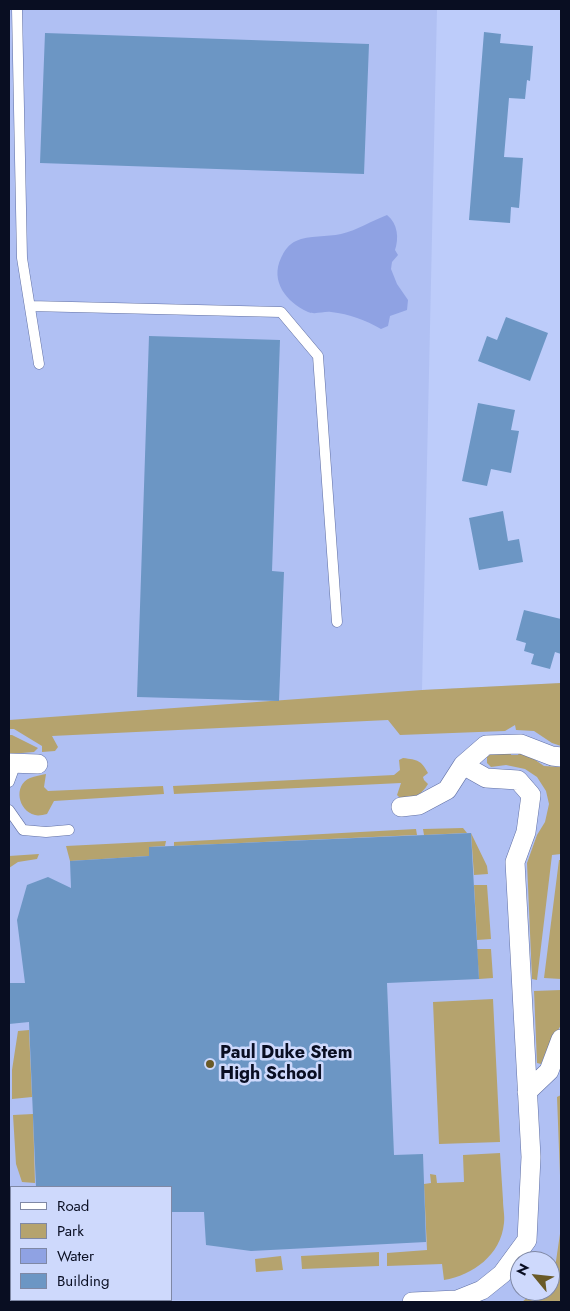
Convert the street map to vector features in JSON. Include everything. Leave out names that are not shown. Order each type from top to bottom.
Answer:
[{"type":"street","points":[[402,807],[419,805],[447,790],[463,765],[486,745],[521,744],[552,756],[561,757]]},
{"type":"street","points":[[12,763],[38,764]]},
{"type":"street","points":[[412,1302],[457,1300],[482,1290],[502,1274],[528,1240],[531,1157],[515,862],[526,832],[531,795],[518,780],[486,778],[463,765]]},
{"type":"street","points":[[527,1092],[549,1071],[561,1039]]},
{"type":"lane","points":[[17,9],[22,258],[39,364]]},
{"type":"lane","points":[[30,306],[281,312],[318,356],[337,622]]},
{"type":"lane","points":[[9,782],[12,763]]},
{"type":"lane","points":[[9,810],[23,830],[46,832],[69,830]]},
{"type":"shaded area","points":[[9,9],[437,9],[422,690],[561,683],[561,1302],[9,1302]]},
{"type":"green space","points":[[561,683],[561,746],[552,743],[534,731],[516,730],[515,725],[505,731],[400,735],[388,720],[52,736],[58,747],[55,751],[42,752],[42,746],[14,729],[9,729],[9,720],[422,690]]},
{"type":"green space","points":[[9,735],[38,748],[34,752],[9,754]]},
{"type":"green space","points":[[492,753],[518,755],[519,753],[525,753],[544,766],[561,767],[561,854],[552,855],[537,980],[532,979],[527,863],[537,835],[545,822],[549,804],[546,791],[537,777],[525,769],[506,765],[491,767],[487,763],[487,757]]},
{"type":"green space","points":[[403,758],[418,761],[428,773],[423,777],[428,784],[416,796],[399,797],[397,795],[401,783],[174,794],[173,786],[394,775],[400,770],[399,760]]},
{"type":"green space","points":[[46,774],[44,787],[48,791],[163,786],[164,794],[54,801],[47,814],[35,815],[29,813],[21,803],[21,786],[32,777]]},
{"type":"green space","points":[[463,828],[467,833],[424,835],[423,829]]},
{"type":"green space","points":[[416,829],[417,835],[174,846],[174,842]]},
{"type":"green space","points":[[471,833],[487,866],[488,874],[474,875]]},
{"type":"green space","points":[[166,841],[165,846],[149,847],[149,856],[70,861],[66,846]]},
{"type":"green space","points":[[39,854],[37,859],[18,862],[9,868],[9,856]]},
{"type":"green space","points":[[559,860],[561,860],[561,979],[544,978]]},
{"type":"green space","points":[[474,885],[487,885],[491,939],[477,940]]},
{"type":"green space","points":[[477,949],[491,949],[493,978],[479,979]]},
{"type":"green space","points":[[561,990],[561,1025],[547,1049],[541,1064],[537,1063],[534,991]]},
{"type":"green space","points":[[493,999],[500,1142],[439,1144],[433,1002]]},
{"type":"green space","points":[[29,1030],[32,1097],[12,1099],[12,1070],[18,1031]]},
{"type":"green space","points":[[561,1095],[561,1202],[557,1097]]},
{"type":"green space","points":[[33,1114],[35,1183],[22,1182],[16,1164],[13,1115]]},
{"type":"green space","points":[[500,1153],[504,1223],[497,1245],[484,1262],[465,1273],[444,1280],[442,1264],[387,1266],[387,1253],[427,1250],[424,1184],[431,1183],[430,1174],[436,1175],[437,1183],[464,1182],[463,1155]]},
{"type":"green space","points":[[9,1199],[10,1199],[10,1301]]},
{"type":"green space","points":[[561,1227],[561,1302],[522,1302],[560,1301],[560,1251],[557,1251]]},
{"type":"green space","points":[[379,1252],[379,1266],[302,1269],[301,1256]]},
{"type":"green space","points":[[281,1256],[283,1270],[256,1272],[255,1259]]},
{"type":"water","points":[[387,215],[395,227],[397,236],[395,250],[398,255],[392,262],[391,269],[397,284],[408,300],[407,310],[390,316],[388,326],[381,329],[345,314],[311,313],[300,308],[287,297],[282,290],[277,275],[281,258],[291,244],[307,238],[347,232]]},
{"type":"building","points":[[484,32],[501,34],[500,43],[533,46],[530,81],[527,80],[525,99],[509,98],[504,157],[523,158],[519,208],[511,207],[510,223],[469,220]]},
{"type":"building","points":[[45,33],[369,44],[364,174],[40,163]]},
{"type":"building","points":[[506,317],[548,333],[530,381],[478,361],[487,336],[497,340]]},
{"type":"building","points":[[149,336],[280,340],[272,571],[284,572],[279,701],[137,697]]},
{"type":"building","points":[[478,403],[515,410],[511,430],[519,431],[511,473],[491,469],[487,486],[462,481]]},
{"type":"building","points":[[503,511],[508,541],[519,539],[523,562],[479,570],[469,518]]},
{"type":"building","points":[[524,610],[561,619],[561,654],[555,652],[550,669],[531,664],[534,654],[524,651],[526,643],[516,640]]},
{"type":"building","name":"Paul Duke Stem High School","points":[[471,833],[479,979],[387,983],[394,1155],[423,1154],[426,1242],[251,1251],[206,1245],[204,1212],[172,1212],[172,1186],[36,1186],[29,1022],[9,1024],[9,983],[25,983],[17,920],[27,885],[48,877],[71,888],[70,861],[149,856],[149,847]]},
{"type":"place","name":"Paul Duke Stem High School","points":[[210,1064]]}]
